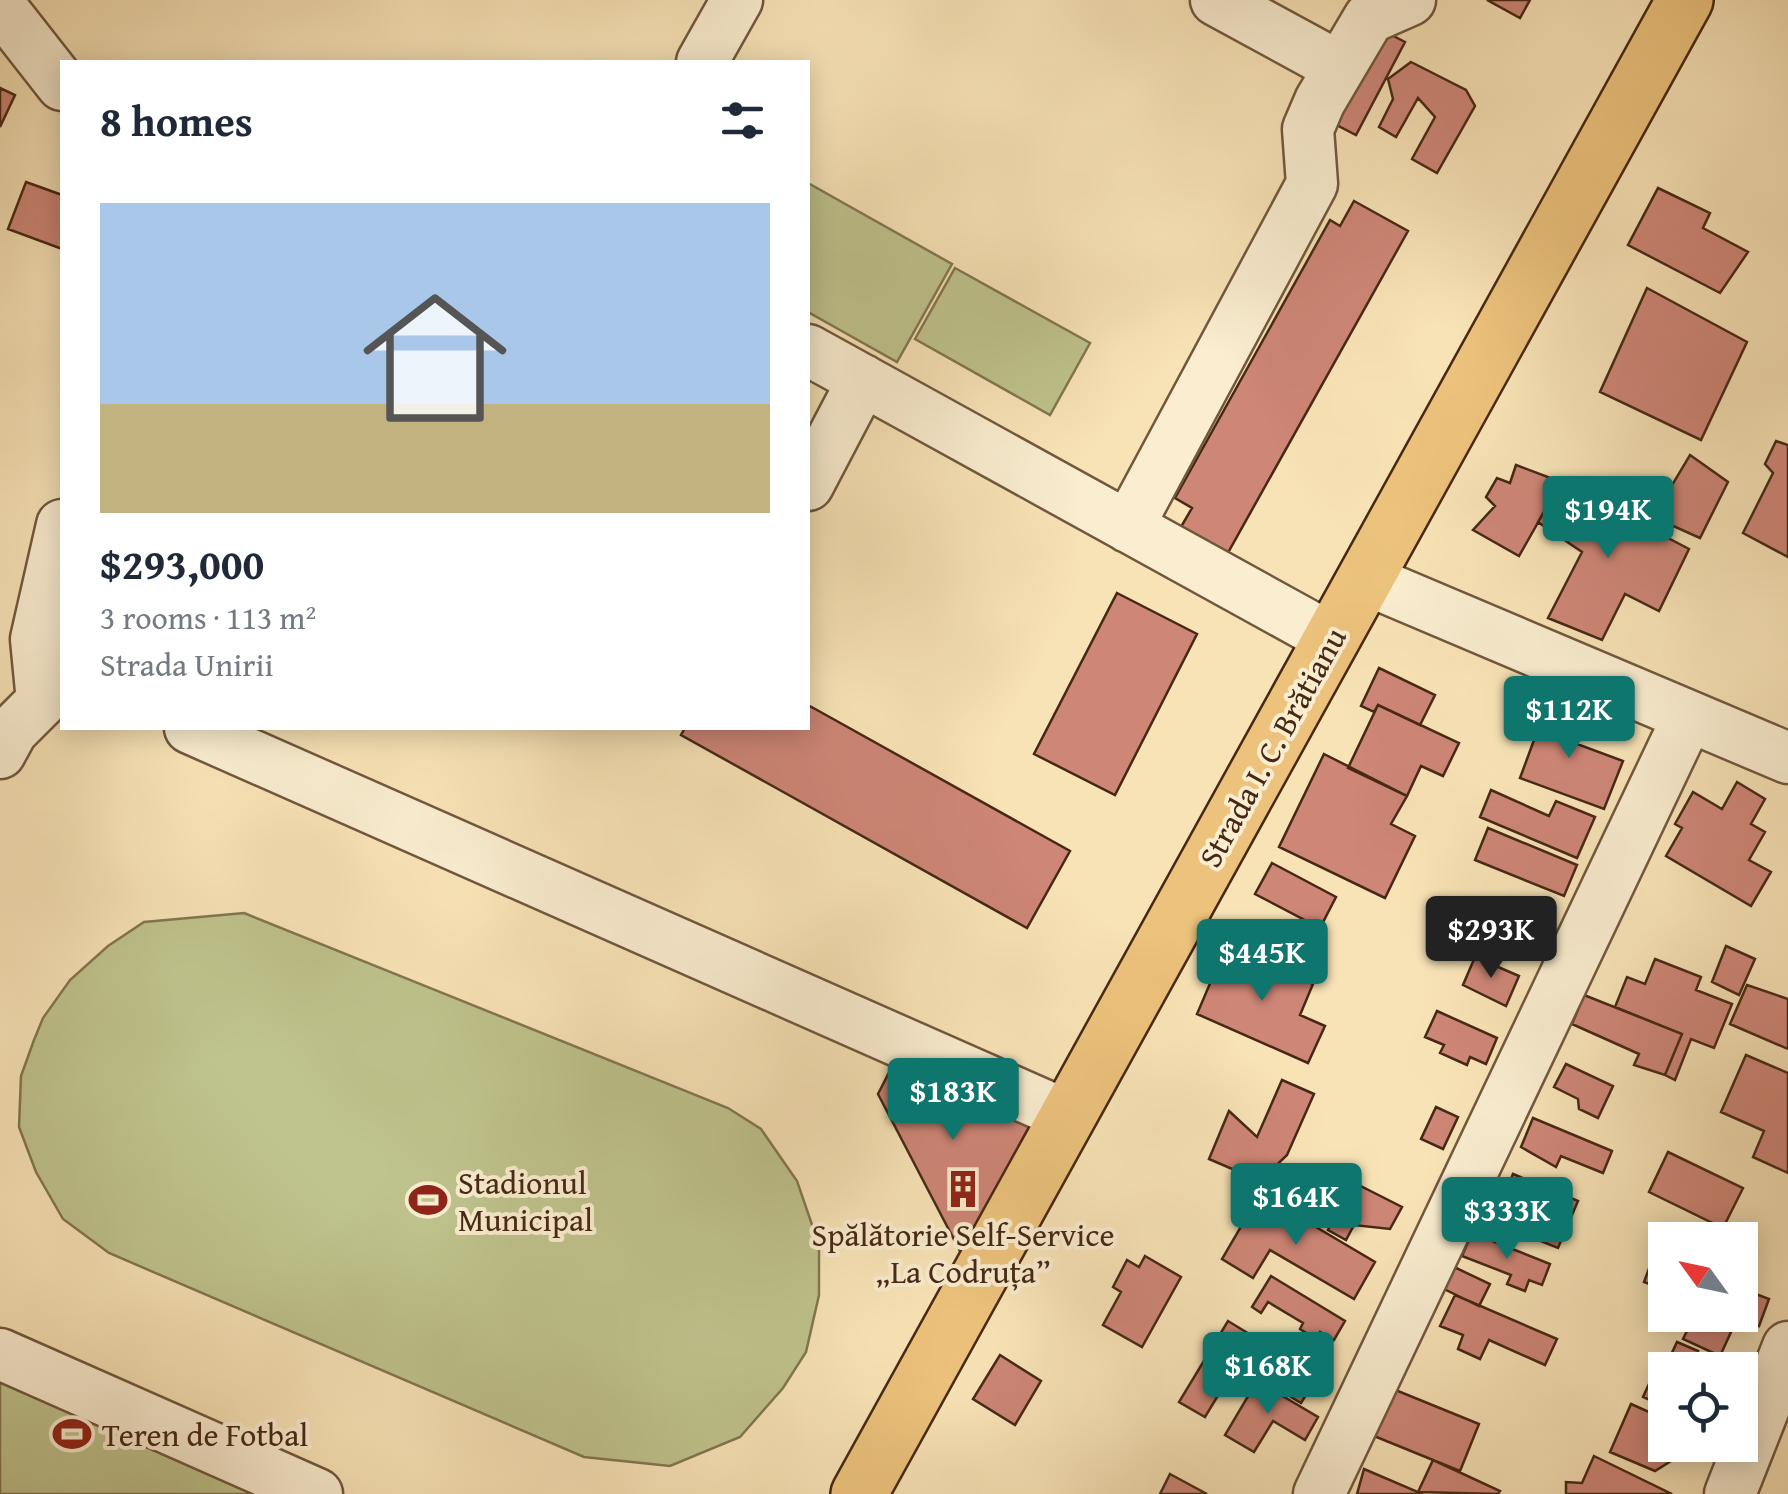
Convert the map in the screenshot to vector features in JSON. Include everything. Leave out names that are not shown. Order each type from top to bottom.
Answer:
[{"type":"main road","name":"Strada I. C. Brătianu","points":[[859,1494],[1685,0]]},
{"type":"street","points":[[2,0],[4,11],[34,54],[60,83]]},
{"type":"street","points":[[703,60],[737,0]]},
{"type":"street","points":[[1216,0],[1339,68]]},
{"type":"street","points":[[1128,527],[1312,184],[1308,129],[1339,68],[1369,18],[1410,0]]},
{"type":"street","points":[[810,351],[1332,639]]},
{"type":"street","points":[[810,481],[863,380]]},
{"type":"street","points":[[0,753],[12,731],[52,700],[36,639],[60,534]]},
{"type":"street","points":[[1364,579],[1788,758]]},
{"type":"street","points":[[1320,1494],[1688,717]]},
{"type":"street","points":[[195,730],[1068,1116]]},
{"type":"street","points":[[1730,1494],[1788,1347]]},
{"type":"street","points":[[0,1354],[317,1494]]},
{"type":"green space","points":[[810,184],[952,264],[897,362],[810,313]]},
{"type":"green space","points":[[955,268],[1090,343],[1050,415],[915,339]]},
{"type":"green space","name":"Stadionul Municipal","points":[[244,913],[728,1108],[761,1129],[797,1181],[819,1245],[819,1295],[806,1352],[783,1388],[740,1437],[670,1466],[584,1457],[109,1253],[63,1219],[36,1172],[19,1127],[21,1076],[43,1018],[70,980],[108,946],[144,922]]},
{"type":"green space","name":"Teren de Fotbal","points":[[0,1377],[287,1494],[0,1494]]},
{"type":"building","points":[[1487,0],[1530,0],[1520,18]]},
{"type":"building","points":[[1376,27],[1405,42],[1356,135],[1327,120]]},
{"type":"building","points":[[1411,62],[1466,90],[1475,106],[1437,173],[1412,159],[1435,117],[1418,98],[1396,137],[1379,127],[1393,99],[1388,79]]},
{"type":"building","points":[[0,88],[15,95],[0,127]]},
{"type":"building","points":[[26,182],[60,194],[60,248],[8,229]]},
{"type":"building","points":[[1658,188],[1710,213],[1703,228],[1748,252],[1720,293],[1628,245]]},
{"type":"building","points":[[1354,201],[1408,231],[1225,558],[1178,532],[1192,508],[1175,498],[1330,220],[1340,226]]},
{"type":"building","points":[[1647,288],[1747,342],[1701,440],[1600,392]]},
{"type":"building","points":[[1776,441],[1788,445],[1788,557],[1743,533],[1773,473],[1765,464]]},
{"type":"building","points":[[1690,455],[1728,482],[1700,538],[1653,517]]},
{"type":"building","points":[[1516,465],[1561,482],[1519,556],[1473,530],[1495,506],[1486,497],[1497,478],[1510,483]]},
{"type":"building","points":[[1561,482],[1689,549],[1659,611],[1625,594],[1602,640],[1548,618],[1582,552],[1538,522]]},
{"type":"building","points":[[1117,593],[1197,634],[1115,795],[1034,754]]},
{"type":"building","points":[[1379,668],[1435,695],[1420,725],[1378,705],[1374,712],[1361,706]]},
{"type":"building","points":[[1378,705],[1459,743],[1443,776],[1421,766],[1407,796],[1348,768]]},
{"type":"building","points":[[1547,705],[1585,720],[1577,744],[1623,761],[1604,809],[1520,778]]},
{"type":"building","points":[[810,706],[1070,851],[1027,928],[681,735],[684,730],[810,730]]},
{"type":"building","points":[[1324,754],[1407,796],[1391,824],[1415,836],[1385,898],[1279,847]]},
{"type":"building","points":[[1737,782],[1765,799],[1751,824],[1765,832],[1749,860],[1771,872],[1751,906],[1666,856],[1682,828],[1675,824],[1693,792],[1722,809]]},
{"type":"building","points":[[1491,790],[1549,816],[1556,801],[1595,817],[1577,858],[1480,817]]},
{"type":"building","points":[[1488,828],[1577,865],[1564,896],[1475,860]]},
{"type":"building","points":[[1272,863],[1336,897],[1320,928],[1255,894]]},
{"type":"building","points":[[1226,946],[1313,984],[1300,1015],[1325,1026],[1308,1063],[1197,1014]]},
{"type":"building","points":[[1726,946],[1755,959],[1739,995],[1712,982]]},
{"type":"building","points":[[1475,957],[1519,976],[1506,1006],[1463,985]]},
{"type":"building","points":[[1655,959],[1701,977],[1696,990],[1732,1004],[1714,1048],[1691,1039],[1675,1080],[1665,1075],[1682,1034],[1615,1007],[1627,977],[1645,984]]},
{"type":"building","points":[[1747,985],[1788,999],[1788,1049],[1730,1024]]},
{"type":"building","points":[[1584,995],[1682,1034],[1665,1075],[1634,1065],[1639,1054],[1572,1024]]},
{"type":"building","points":[[1437,1011],[1497,1038],[1486,1064],[1470,1057],[1467,1065],[1440,1053],[1444,1045],[1425,1037]]},
{"type":"building","points":[[1746,1055],[1788,1073],[1788,1173],[1753,1157],[1764,1131],[1721,1112]]},
{"type":"building","name":"Spălătorie Self-Service „La Codruța”","points":[[897,1057],[1034,1124],[961,1253],[878,1094]]},
{"type":"building","points":[[1566,1064],[1613,1086],[1598,1118],[1579,1109],[1578,1099],[1554,1087]]},
{"type":"building","points":[[1282,1080],[1314,1094],[1287,1155],[1260,1181],[1209,1159],[1229,1111],[1257,1137]]},
{"type":"building","points":[[1436,1107],[1458,1117],[1443,1149],[1421,1139]]},
{"type":"building","points":[[1533,1118],[1612,1151],[1603,1173],[1561,1156],[1556,1167],[1521,1147]]},
{"type":"building","points":[[1668,1152],[1743,1188],[1726,1222],[1711,1222],[1649,1192]]},
{"type":"building","points":[[1335,1173],[1402,1207],[1390,1229],[1354,1225],[1346,1240],[1328,1230],[1333,1220],[1316,1211]]},
{"type":"building","points":[[1513,1174],[1578,1201],[1558,1248],[1493,1222]]},
{"type":"building","points":[[1260,1194],[1375,1262],[1354,1299],[1270,1250],[1253,1278],[1222,1259]]},
{"type":"building","points":[[1472,1233],[1550,1264],[1542,1285],[1529,1280],[1525,1291],[1507,1284],[1511,1275],[1462,1256]]},
{"type":"building","points":[[1145,1256],[1181,1277],[1142,1347],[1103,1325],[1121,1292],[1113,1287],[1127,1260],[1139,1267]]},
{"type":"building","points":[[1454,1267],[1490,1284],[1479,1306],[1444,1289]]},
{"type":"building","points":[[1271,1276],[1345,1321],[1334,1340],[1320,1332],[1316,1339],[1300,1329],[1303,1323],[1268,1302],[1261,1313],[1252,1307]]},
{"type":"building","points":[[1455,1295],[1557,1339],[1545,1365],[1489,1340],[1480,1359],[1458,1349],[1463,1335],[1440,1326]]},
{"type":"building","points":[[1758,1295],[1769,1299],[1758,1326]]},
{"type":"building","points":[[1228,1321],[1318,1376],[1301,1403],[1237,1364],[1205,1417],[1179,1402]]},
{"type":"building","points":[[1686,1332],[1731,1332],[1722,1352],[1711,1352],[1683,1339]]},
{"type":"building","points":[[1677,1342],[1698,1351],[1698,1352],[1672,1352]]},
{"type":"building","points":[[1000,1355],[1041,1381],[1015,1425],[973,1399]]},
{"type":"building","points":[[1257,1381],[1318,1417],[1305,1440],[1273,1421],[1254,1452],[1225,1435]]},
{"type":"building","points":[[1393,1389],[1479,1424],[1460,1471],[1374,1436]]},
{"type":"building","points":[[1631,1404],[1648,1412],[1648,1462],[1669,1462],[1655,1471],[1610,1452]]},
{"type":"building","points":[[1594,1456],[1672,1494],[1566,1494],[1566,1482],[1582,1483]]},
{"type":"building","points":[[1433,1460],[1500,1491],[1418,1492]]},
{"type":"building","points":[[1364,1469],[1418,1492],[1421,1494],[1357,1494]]},
{"type":"building","points":[[1170,1474],[1207,1494],[1160,1494]]},
{"type":"place","name":"Spălătorie Self-Service „La Codruța”","points":[[963,1189]]},
{"type":"place","name":"Stadionul Municipal","points":[[428,1200]]},
{"type":"place","name":"Teren de Fotbal","points":[[72,1434]]}]
